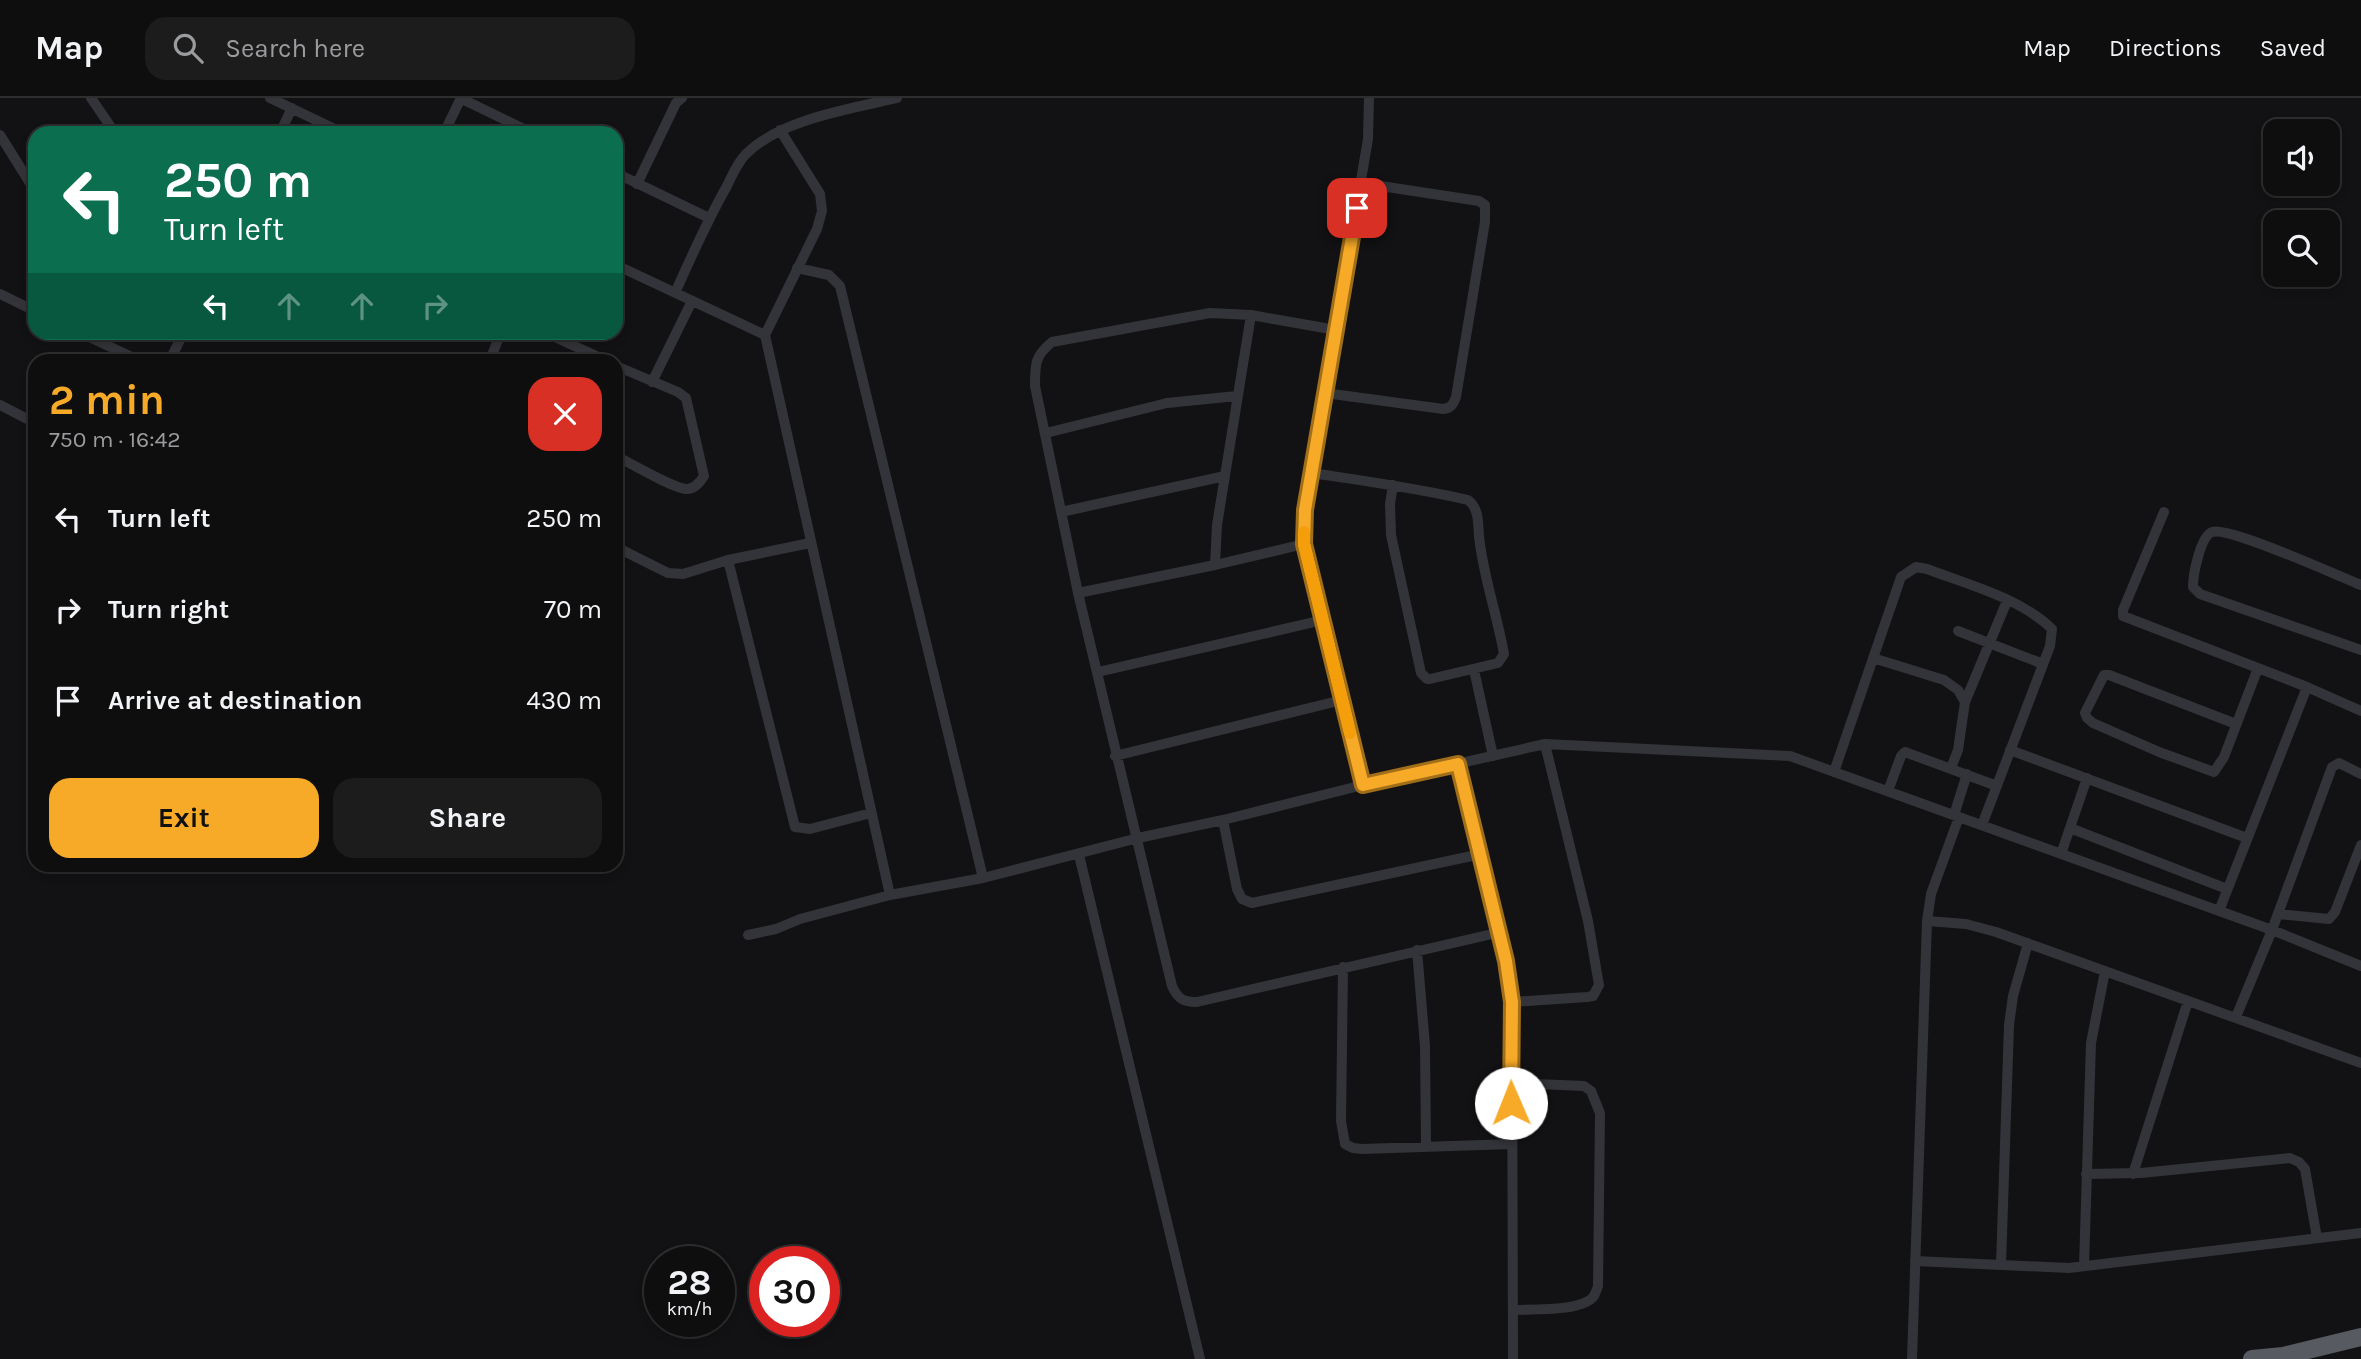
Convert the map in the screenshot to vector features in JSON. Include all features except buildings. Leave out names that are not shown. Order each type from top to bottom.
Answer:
[{"type":"highway","points":[[2252,1359],[2283,1356],[2361,1337]]},
{"type":"street","points":[[91,98],[110,126]]},
{"type":"street","points":[[270,98],[329,126]]},
{"type":"street","points":[[447,126],[461,98],[518,126]]},
{"type":"street","points":[[837,98],[841,111]]},
{"type":"street","points":[[675,293],[709,218],[743,156],[754,146],[780,131],[841,111],[897,98]]},
{"type":"street","points":[[1363,785],[1304,544],[1305,510],[1368,139],[1369,98]]},
{"type":"street","points":[[637,184],[674,100]]},
{"type":"street","points":[[283,126],[292,108]]},
{"type":"street","points":[[780,131],[820,194],[822,211],[817,229],[765,335],[890,895]]},
{"type":"street","points":[[0,135],[28,180]]},
{"type":"street","points":[[623,177],[709,218]]},
{"type":"street","points":[[1325,393],[1443,409],[1454,404],[1456,397],[1485,222],[1485,205],[1479,201],[1361,183]]},
{"type":"street","points":[[623,268],[765,335]]},
{"type":"street","points":[[797,268],[829,275],[840,286],[983,878]]},
{"type":"street","points":[[0,295],[28,308]]},
{"type":"street","points":[[652,382],[692,301]]},
{"type":"street","points":[[1336,330],[1251,315],[1210,313],[1052,342],[1039,353],[1035,368],[1035,386],[1078,593],[1172,986],[1177,996],[1185,1002],[1197,1002],[1501,932]]},
{"type":"street","points":[[1215,565],[1217,524],[1251,315]]},
{"type":"street","points":[[96,340],[125,354]]},
{"type":"street","points":[[561,340],[592,354]]},
{"type":"street","points":[[623,369],[686,398],[705,477],[698,485],[688,489],[675,486],[623,460]]},
{"type":"street","points":[[1046,433],[1167,403],[1237,396]]},
{"type":"street","points":[[0,405],[28,420]]},
{"type":"street","points":[[1312,472],[1393,485],[1468,500],[1475,508],[1480,554],[1504,654],[1498,663],[1430,679],[1421,674],[1391,535],[1393,485]]},
{"type":"street","points":[[1061,512],[1224,476]]},
{"type":"street","points":[[2164,512],[2128,597],[2123,616],[2361,711]]},
{"type":"street","points":[[2361,585],[2222,531],[2212,532],[2206,537],[2193,574],[2193,587],[2200,594],[2361,650]]},
{"type":"street","points":[[623,550],[668,573],[683,574],[728,560],[810,543]]},
{"type":"street","points":[[1078,593],[1304,544]]},
{"type":"street","points":[[728,560],[795,827],[810,829],[871,813]]},
{"type":"street","points":[[1834,772],[1901,577],[1916,567],[1927,569],[2007,601],[2042,619],[2052,629],[2050,646],[1982,825]]},
{"type":"street","points":[[1951,768],[1958,750],[1965,702],[2007,601]]},
{"type":"street","points":[[1098,672],[1322,620]]},
{"type":"street","points":[[1958,631],[2043,664]]},
{"type":"street","points":[[1873,658],[1944,680],[1958,690],[1965,702]]},
{"type":"street","points":[[2236,724],[2104,675],[2099,680],[2085,713],[2093,723],[2159,752],[2214,772],[2224,757],[2258,668]]},
{"type":"street","points":[[1474,670],[1493,756]]},
{"type":"street","points":[[2218,911],[2306,687]]},
{"type":"street","points":[[1115,756],[1342,699]]},
{"type":"street","points":[[1512,1002],[1593,996],[1599,985],[1588,921],[1545,744]]},
{"type":"street","points":[[748,935],[890,895],[983,878],[1138,838],[1545,744],[1790,756],[2272,930],[2357,965],[2361,953]]},
{"type":"street","points":[[2010,750],[2247,838]]},
{"type":"street","points":[[1888,791],[1905,752],[1997,786]]},
{"type":"street","points":[[2236,1017],[2272,930],[2332,767],[2339,763],[2361,774]]},
{"type":"street","points":[[1458,764],[1501,932],[1512,1002],[1513,1359]]},
{"type":"street","points":[[1912,1359],[1927,921],[1931,894],[1967,774]]},
{"type":"street","points":[[2061,854],[2087,778]]},
{"type":"street","points":[[1223,820],[1237,889],[1242,899],[1252,903],[1481,854]]},
{"type":"street","points":[[2070,828],[2227,889]]},
{"type":"street","points":[[2278,914],[2329,919],[2335,912],[2361,845]]},
{"type":"street","points":[[1079,855],[1200,1359]]},
{"type":"street","points":[[1927,921],[1966,924],[1996,932],[2361,1063]]},
{"type":"street","points":[[2001,1265],[2009,1024],[2013,996],[2028,943]]},
{"type":"street","points":[[1417,950],[1425,1046],[1426,1145]]},
{"type":"street","points":[[1343,967],[1341,1121],[1345,1144],[1362,1149],[1512,1144]]},
{"type":"street","points":[[2084,1266],[2091,1042],[2105,971]]},
{"type":"street","points":[[2133,1174],[2188,1001]]},
{"type":"street","points":[[1511,1083],[1584,1086],[1591,1091],[1600,1113],[1598,1286],[1594,1296],[1574,1307],[1513,1310]]},
{"type":"street","points":[[2086,1174],[2133,1174],[2290,1158],[2305,1169],[2316,1238]]},
{"type":"street","points":[[1915,1261],[2084,1266],[2361,1233]]},
{"type":"slow traffic","points":[[1304,532],[1304,544],[1350,733]]},
{"type":"route","points":[[1357,208],[1305,510],[1304,544],[1363,785],[1458,764],[1506,961],[1512,1002],[1511,1103]]}]
